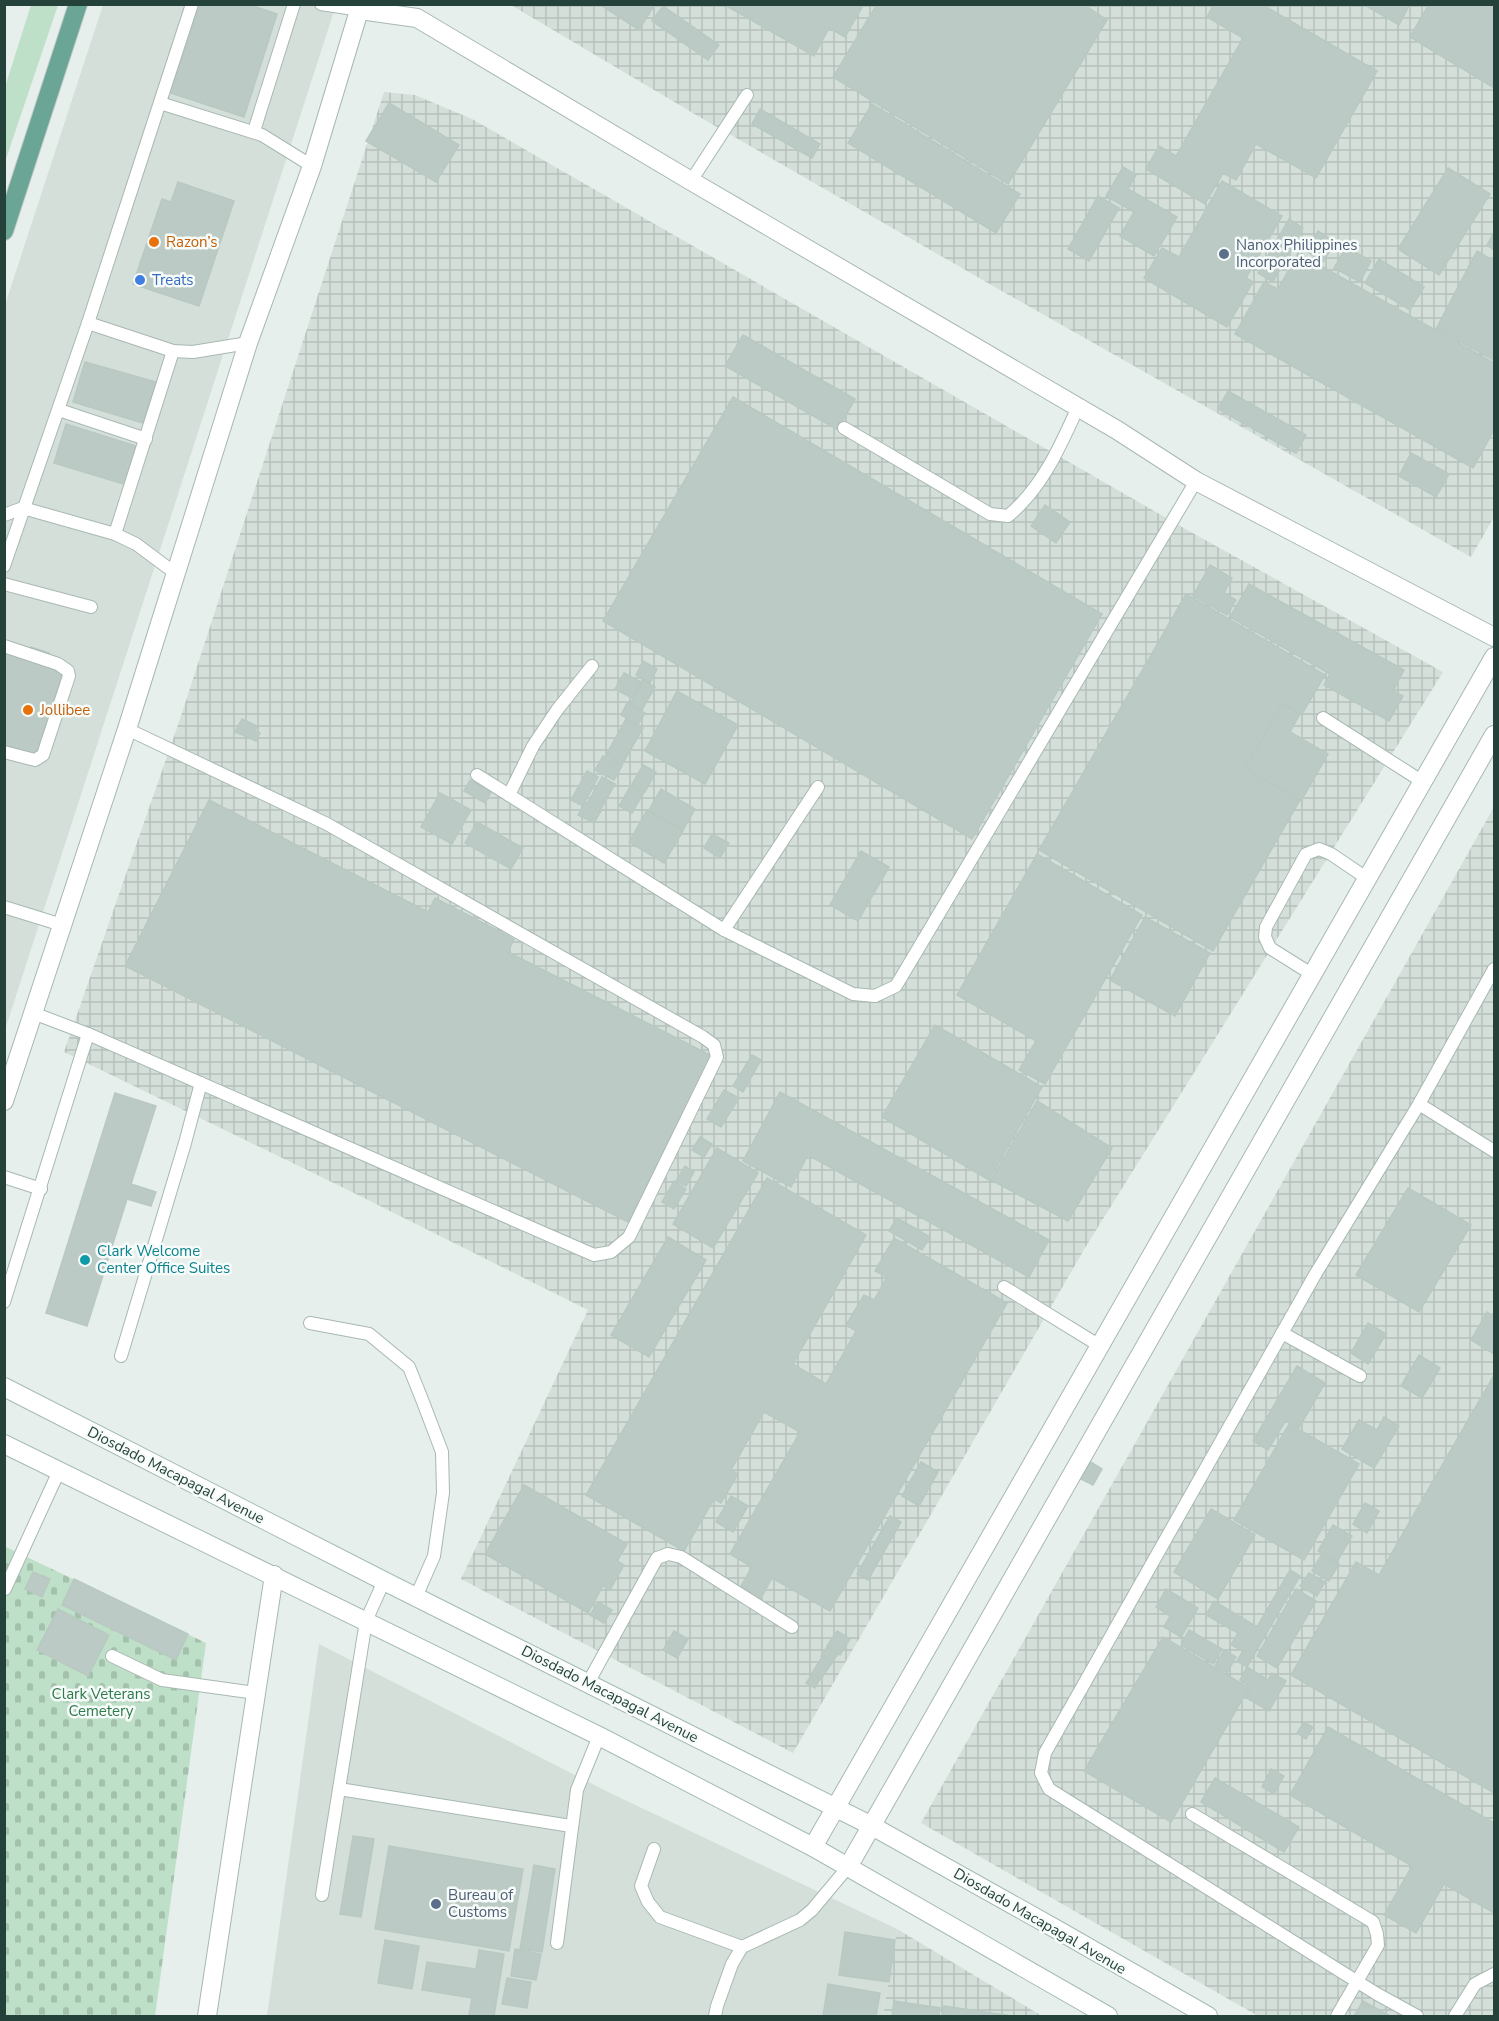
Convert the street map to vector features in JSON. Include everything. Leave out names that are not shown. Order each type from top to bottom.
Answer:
[{"type":"main road","points":[[4,231],[78,4]]},
{"type":"street","points":[[4,1101],[127,729],[248,343],[312,166],[360,7],[417,18],[1117,430],[1196,480],[1494,637]]},
{"type":"street","points":[[813,1847],[1494,657]]},
{"type":"street","points":[[848,1867],[1494,735]]},
{"type":"street","name":"Diosdado Macapagal Avenue","points":[[4,1387],[872,1826],[1208,2016]]},
{"type":"street","points":[[4,1444],[599,1736],[813,1847],[1108,2016]]},
{"type":"street","points":[[207,2016],[274,1575]]},
{"type":"lane","points":[[4,566],[59,410],[192,4]]},
{"type":"lane","points":[[254,131],[294,4]]},
{"type":"lane","points":[[321,4],[360,7]]},
{"type":"lane","points":[[691,181],[747,95]]},
{"type":"lane","points":[[160,103],[254,131],[312,166]]},
{"type":"lane","points":[[88,323],[173,351],[194,352],[248,343]]},
{"type":"lane","points":[[115,534],[173,351]]},
{"type":"lane","points":[[844,428],[990,514],[1008,516],[1021,505],[1053,461],[1078,407]]},
{"type":"lane","points":[[59,410],[146,439]]},
{"type":"lane","points":[[477,775],[724,930],[853,994],[875,996],[896,986],[1196,480]]},
{"type":"lane","points":[[4,515],[23,508],[115,534],[136,544],[175,573]]},
{"type":"lane","points":[[4,584],[91,607]]},
{"type":"lane","points":[[4,646],[58,664],[68,671],[69,676],[43,755],[35,760],[4,752]]},
{"type":"lane","points":[[509,795],[533,746],[557,710],[592,666]]},
{"type":"lane","points":[[1323,718],[1423,782]]},
{"type":"lane","points":[[33,1013],[88,1034],[594,1255],[611,1252],[628,1237],[717,1057],[714,1045],[703,1037],[327,824],[127,729]]},
{"type":"lane","points":[[724,930],[818,787]]},
{"type":"lane","points":[[1313,975],[1270,948],[1265,937],[1266,927],[1306,854],[1319,849],[1331,854],[1368,879]]},
{"type":"lane","points":[[4,907],[62,926]]},
{"type":"lane","points":[[1417,2016],[1050,1789],[1041,1773],[1045,1753],[1316,1273],[1419,1104],[1494,969]]},
{"type":"lane","points":[[4,1302],[88,1034]]},
{"type":"lane","points":[[121,1356],[201,1083]]},
{"type":"lane","points":[[1419,1104],[1494,1151]]},
{"type":"lane","points":[[4,1176],[41,1189]]},
{"type":"lane","points":[[1004,1287],[1100,1346]]},
{"type":"lane","points":[[310,1323],[369,1334],[409,1367],[423,1402],[442,1452],[443,1493],[434,1556],[416,1597]]},
{"type":"lane","points":[[1282,1333],[1360,1376]]},
{"type":"lane","points":[[5,1589],[59,1471]]},
{"type":"lane","points":[[588,1683],[657,1558],[668,1554],[681,1557],[792,1627]]},
{"type":"lane","points":[[322,1895],[366,1621],[384,1581]]},
{"type":"lane","points":[[112,1656],[162,1680],[256,1693]]},
{"type":"lane","points":[[557,1943],[577,1790],[599,1736]]},
{"type":"lane","points":[[339,1789],[571,1826]]},
{"type":"lane","points":[[1192,1814],[1372,1922],[1377,1934],[1378,1945],[1337,2016]]},
{"type":"lane","points":[[654,1849],[641,1886],[648,1902],[660,1917],[742,1947]]},
{"type":"lane","points":[[715,2016],[732,1964],[742,1947],[800,1920],[812,1910],[848,1867]]},
{"type":"lane","points":[[1455,2016],[1475,1984],[1494,1974]]},
{"type":"shaded area","points":[[103,5],[336,5],[5,1030],[5,305]]},
{"type":"shaded area","points":[[511,5],[1494,5],[1494,517],[1471,557],[1007,294],[703,119]]},
{"type":"shaded area","points":[[384,92],[415,95],[472,119],[1189,531],[1443,672],[1085,1248],[793,1753],[461,1579],[588,1310],[64,1052],[179,722]]},
{"type":"shaded area","points":[[1494,807],[1494,2016],[1258,2016],[921,1823]]},
{"type":"shaded area","name":"Bureau of Customs","points":[[319,1644],[608,1792],[897,1929],[883,2016],[267,2016]]},
{"type":"shaded area","points":[[897,1929],[1042,2016],[883,2016]]},
{"type":"green space","points":[[31,5],[58,5],[5,162],[5,87]]},
{"type":"green space","name":"Clark Veterans Cemetery","points":[[4,1546],[206,1643],[155,2016],[5,2016]]},
{"type":"building","points":[[200,4],[247,4],[277,14],[244,117],[171,93]]},
{"type":"building","points":[[599,4],[655,4],[639,30]]},
{"type":"building","points":[[723,4],[864,4],[845,37],[829,28],[814,56]]},
{"type":"building","points":[[877,4],[1083,4],[1107,20],[1008,184],[833,77]]},
{"type":"building","points":[[1214,4],[1261,4],[1377,71],[1316,178],[1256,144],[1236,180],[1223,173],[1205,204],[1146,169],[1159,146],[1176,156],[1243,38],[1207,17]]},
{"type":"building","points":[[1363,4],[1410,4],[1399,25]]},
{"type":"building","points":[[1429,4],[1494,4],[1494,88],[1410,37]]},
{"type":"building","points":[[663,6],[719,45],[708,60],[652,21]]},
{"type":"building","points":[[389,103],[459,145],[436,182],[366,141]]},
{"type":"building","points":[[872,104],[1020,194],[996,233],[848,143]]},
{"type":"building","points":[[760,109],[820,144],[812,158],[752,124]]},
{"type":"building","points":[[1123,167],[1136,175],[1128,189],[1177,217],[1154,256],[1120,236],[1134,212],[1106,196]]},
{"type":"building","points":[[1448,168],[1490,194],[1439,275],[1398,249]]},
{"type":"building","points":[[1222,181],[1282,216],[1246,278],[1253,282],[1227,327],[1144,278],[1162,248],[1179,257]]},
{"type":"building","points":[[178,182],[234,201],[199,306],[133,284],[162,199],[171,202]]},
{"type":"building","points":[[1098,196],[1119,208],[1089,261],[1068,249]]},
{"type":"building","points":[[1289,219],[1303,228],[1273,282],[1258,273]]},
{"type":"building","points":[[1318,231],[1335,242],[1323,262],[1306,251]]},
{"type":"building","points":[[1494,232],[1494,250],[1487,245]]},
{"type":"building","points":[[1346,247],[1371,261],[1360,282],[1334,268]]},
{"type":"building","points":[[1477,251],[1494,261],[1494,360],[1436,329]]},
{"type":"building","points":[[1298,253],[1494,363],[1494,430],[1473,468],[1235,334],[1264,282],[1278,289]]},
{"type":"building","points":[[1379,259],[1424,287],[1410,310],[1365,283]]},
{"type":"building","points":[[743,335],[855,399],[838,430],[725,366]]},
{"type":"building","points":[[85,362],[156,382],[143,423],[73,402]]},
{"type":"building","points":[[1228,391],[1306,435],[1296,453],[1218,409]]},
{"type":"building","points":[[733,397],[1102,614],[972,839],[603,621]]},
{"type":"building","points":[[66,424],[139,447],[127,485],[54,463]]},
{"type":"building","points":[[1411,453],[1449,474],[1436,497],[1399,476]]},
{"type":"building","points":[[1045,505],[1070,522],[1056,543],[1031,526]]},
{"type":"building","points":[[1210,565],[1232,578],[1224,593],[1236,600],[1227,615],[1193,596]]},
{"type":"building","points":[[1249,584],[1404,670],[1393,691],[1403,696],[1389,721],[1324,685],[1330,674],[1230,617]]},
{"type":"building","points":[[1186,594],[1325,675],[1302,714],[1283,703],[1245,768],[1300,800],[1213,951],[1039,850]]},
{"type":"building","name":"Jollibee","points":[[31,647],[49,653],[45,666],[63,672],[35,758],[4,748],[4,652],[27,659]]},
{"type":"building","points":[[643,661],[657,669],[650,683],[636,675]]},
{"type":"building","points":[[624,673],[641,682],[632,698],[615,689]]},
{"type":"building","points":[[643,680],[655,687],[642,710],[630,704]]},
{"type":"building","points":[[677,691],[738,725],[705,784],[645,751]]},
{"type":"building","points":[[627,703],[645,713],[638,725],[621,715]]},
{"type":"building","points":[[1282,704],[1300,714],[1290,732],[1328,754],[1301,801],[1245,768]]},
{"type":"building","points":[[242,719],[257,726],[255,731],[260,733],[256,741],[235,732]]},
{"type":"building","points":[[626,719],[643,728],[622,765],[606,755]]},
{"type":"building","points":[[603,756],[622,766],[614,780],[595,770]]},
{"type":"building","points":[[643,765],[656,772],[645,792],[632,784]]},
{"type":"building","points":[[587,771],[598,777],[583,806],[571,800]]},
{"type":"building","points":[[602,777],[615,784],[601,809],[588,802]]},
{"type":"building","points":[[470,780],[491,792],[485,803],[464,791]]},
{"type":"building","points":[[631,785],[644,792],[632,813],[619,806]]},
{"type":"building","points":[[661,789],[695,809],[683,830],[649,810]]},
{"type":"building","points":[[440,793],[471,810],[452,844],[421,827]]},
{"type":"building","points":[[209,800],[428,912],[435,898],[514,939],[508,952],[712,1056],[628,1222],[125,966]]},
{"type":"building","points":[[585,802],[601,811],[594,823],[578,815]]},
{"type":"building","points":[[647,810],[683,831],[664,863],[629,842]]},
{"type":"building","points":[[477,822],[523,848],[511,869],[465,843]]},
{"type":"building","points":[[712,834],[729,843],[720,858],[704,848]]},
{"type":"building","points":[[861,851],[889,867],[858,921],[830,905]]},
{"type":"building","points":[[1037,854],[1142,915],[1045,1084],[1019,1070],[1036,1041],[957,995]]},
{"type":"building","points":[[1145,917],[1210,953],[1175,1016],[1110,980]]},
{"type":"building","points":[[935,1025],[1042,1087],[989,1180],[882,1117]]},
{"type":"building","points":[[752,1055],[761,1060],[743,1092],[733,1086]]},
{"type":"building","points":[[724,1090],[739,1098],[721,1127],[707,1119]]},
{"type":"building","points":[[780,1092],[1049,1240],[1029,1277],[808,1155],[791,1187],[743,1161]]},
{"type":"building","name":"Clark Welcome Center Office Suites","points":[[115,1093],[156,1106],[131,1184],[156,1192],[151,1206],[127,1199],[87,1326],[46,1313]]},
{"type":"building","points":[[1037,1101],[1112,1148],[1068,1221],[991,1180]]},
{"type":"building","points":[[700,1137],[712,1144],[704,1157],[692,1150]]},
{"type":"building","points":[[717,1148],[758,1173],[713,1248],[673,1224]]},
{"type":"building","points":[[685,1166],[694,1172],[686,1186],[676,1181]]},
{"type":"building","points":[[767,1178],[866,1235],[793,1364],[826,1384],[856,1331],[846,1325],[864,1295],[874,1300],[887,1277],[875,1271],[894,1238],[1007,1303],[830,1611],[772,1578],[761,1598],[741,1586],[752,1567],[730,1554],[800,1432],[764,1412],[731,1470],[738,1474],[721,1503],[714,1499],[684,1551],[586,1495]]},
{"type":"building","points":[[674,1181],[686,1189],[674,1209],[662,1202]]},
{"type":"building","points":[[1408,1188],[1471,1225],[1419,1312],[1356,1275]]},
{"type":"building","points":[[897,1218],[930,1237],[922,1250],[889,1231]]},
{"type":"building","points":[[668,1237],[706,1260],[649,1357],[611,1335]]},
{"type":"building","points":[[1487,1312],[1494,1317],[1494,1354],[1471,1340]]},
{"type":"building","points":[[1368,1323],[1386,1334],[1368,1364],[1351,1353]]},
{"type":"building","points":[[1419,1355],[1440,1368],[1422,1398],[1401,1386]]},
{"type":"building","points":[[1297,1366],[1325,1383],[1299,1428],[1286,1420],[1268,1450],[1253,1441]]},
{"type":"building","points":[[1494,1375],[1494,1793],[1291,1675],[1356,1562],[1379,1575]]},
{"type":"building","points":[[1384,1417],[1399,1426],[1374,1468],[1342,1449],[1359,1420],[1377,1430]]},
{"type":"building","points":[[1289,1424],[1359,1464],[1304,1560],[1234,1520]]},
{"type":"building","points":[[1089,1461],[1102,1469],[1093,1485],[1079,1478]]},
{"type":"building","points":[[921,1462],[938,1472],[919,1506],[902,1496]]},
{"type":"building","points":[[524,1485],[627,1544],[617,1561],[624,1565],[610,1590],[603,1586],[588,1613],[485,1554]]},
{"type":"building","points":[[731,1496],[748,1506],[733,1532],[716,1522]]},
{"type":"building","points":[[1365,1503],[1379,1511],[1367,1533],[1353,1524]]},
{"type":"building","points":[[1211,1509],[1255,1535],[1218,1599],[1174,1572]]},
{"type":"building","points":[[890,1516],[901,1522],[868,1580],[857,1574]]},
{"type":"building","points":[[1333,1525],[1352,1536],[1337,1562],[1318,1551]]},
{"type":"building","points":[[1322,1554],[1339,1564],[1329,1581],[1312,1571]]},
{"type":"building","points":[[1290,1570],[1300,1576],[1247,1667],[1237,1661],[1243,1651],[1231,1645],[1238,1633],[1206,1615],[1214,1601],[1257,1627]]},
{"type":"building","points":[[33,1572],[50,1579],[42,1597],[25,1589]]},
{"type":"building","points":[[1309,1573],[1325,1582],[1317,1596],[1300,1586]]},
{"type":"building","points":[[74,1579],[188,1634],[176,1660],[62,1605]]},
{"type":"building","points":[[1166,1589],[1198,1608],[1181,1637],[1164,1627],[1170,1616],[1156,1607]]},
{"type":"building","points":[[1296,1589],[1316,1601],[1277,1668],[1257,1656]]},
{"type":"building","points":[[598,1602],[612,1610],[604,1623],[590,1615]]},
{"type":"building","points":[[58,1609],[109,1635],[88,1676],[37,1650]]},
{"type":"building","points":[[1189,1630],[1222,1649],[1213,1664],[1181,1645]]},
{"type":"building","points":[[674,1631],[688,1639],[677,1658],[663,1650]]},
{"type":"building","points":[[837,1631],[850,1639],[840,1655],[827,1646]]},
{"type":"building","points":[[1163,1637],[1249,1688],[1171,1822],[1084,1771]]},
{"type":"building","points":[[827,1647],[838,1654],[832,1663],[821,1656]]},
{"type":"building","points":[[1224,1650],[1236,1657],[1227,1673],[1215,1666]]},
{"type":"building","points":[[822,1657],[832,1663],[821,1679],[812,1673]]},
{"type":"building","points":[[1247,1667],[1268,1680],[1272,1673],[1286,1681],[1269,1711],[1245,1697],[1251,1687],[1240,1680]]},
{"type":"building","points":[[812,1674],[820,1679],[815,1688],[806,1683]]},
{"type":"building","points":[[1304,1722],[1313,1727],[1306,1739],[1297,1733]]},
{"type":"building","points":[[1328,1727],[1494,1823],[1494,1913],[1444,1884],[1416,1933],[1384,1915],[1412,1866],[1290,1795]]},
{"type":"building","points":[[1271,1769],[1284,1776],[1274,1794],[1262,1787]]},
{"type":"building","points":[[1215,1778],[1299,1827],[1284,1852],[1201,1802]]},
{"type":"building","points":[[353,1836],[374,1839],[361,1917],[340,1914]]},
{"type":"building","points":[[389,1846],[523,1869],[509,1951],[375,1929]]},
{"type":"building","points":[[534,1865],[555,1869],[542,1952],[520,1949]]},
{"type":"building","points":[[845,1932],[895,1940],[889,1982],[839,1975]]},
{"type":"building","points":[[385,1940],[419,1946],[412,1989],[378,1983]]},
{"type":"building","points":[[515,1949],[541,1954],[536,1980],[511,1976]]},
{"type":"building","points":[[479,1950],[504,1954],[494,2016],[469,2016],[472,1998],[422,1990],[427,1962],[476,1969]]},
{"type":"building","points":[[507,1978],[531,1982],[527,2008],[502,2004]]},
{"type":"building","points":[[828,1984],[880,1993],[876,2016],[823,2016]]},
{"type":"building","points":[[894,2001],[940,2008],[939,2016],[892,2016]]},
{"type":"building","points":[[1363,2001],[1390,2016],[1354,2016]]},
{"type":"building","points":[[944,2006],[1012,2016],[943,2016]]},
{"type":"place","name":"Razon’s","points":[[154,242]]},
{"type":"place","name":"Nanox Philippines Incorporated","points":[[1224,254]]},
{"type":"place","name":"Treats","points":[[140,280]]},
{"type":"place","name":"Jollibee","points":[[28,710]]},
{"type":"place","name":"Clark Welcome Center Office Suites","points":[[85,1260]]},
{"type":"place","name":"Bureau of Customs","points":[[436,1904]]}]
